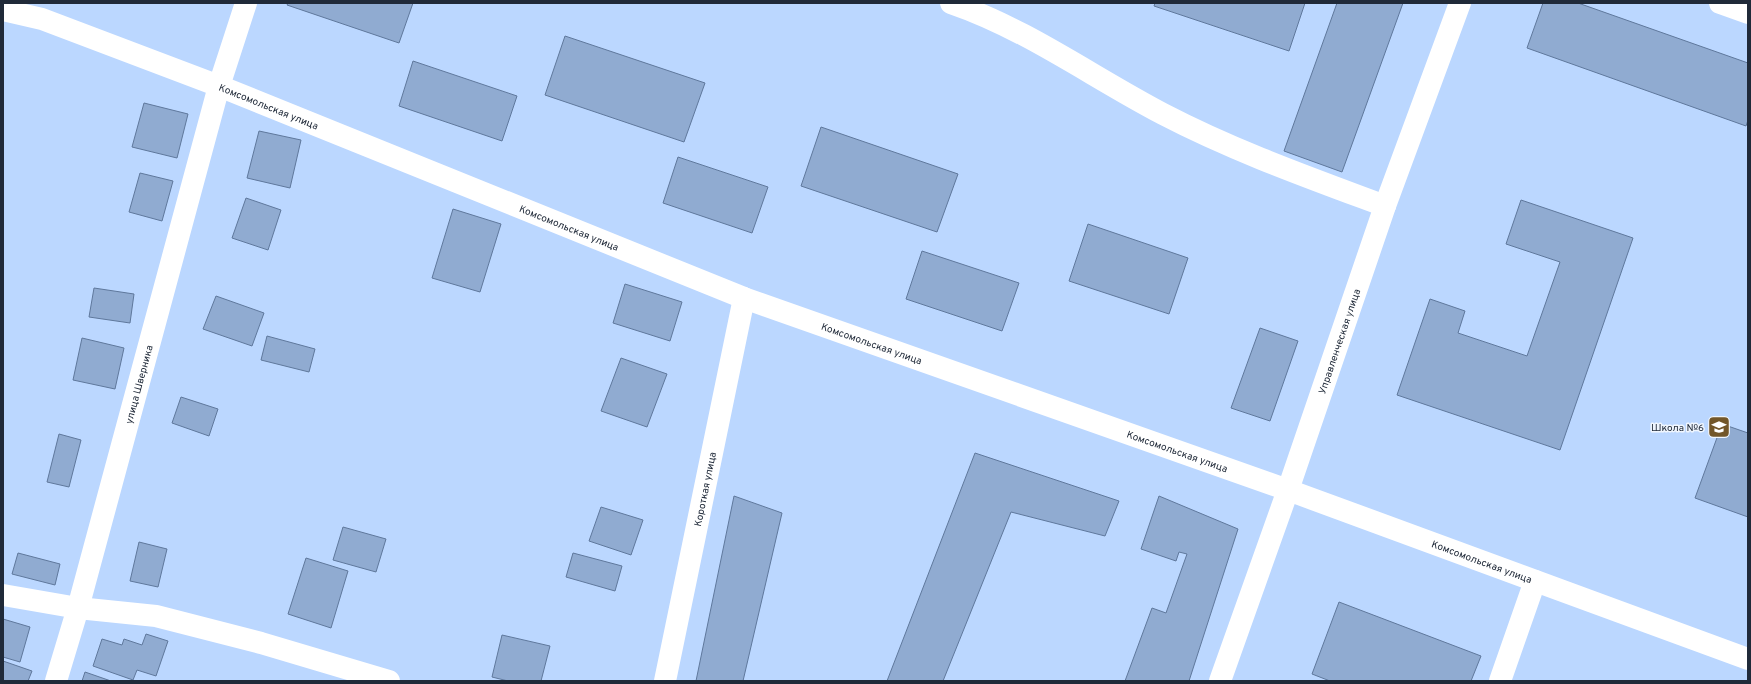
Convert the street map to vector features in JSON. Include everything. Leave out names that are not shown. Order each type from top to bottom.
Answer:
[{"type":"street","name":"улица Шверника","points":[[56,681],[78,608],[219,86],[246,3]]},
{"type":"street","points":[[951,3],[1007,26],[1170,117],[1273,164],[1385,206]]},
{"type":"street","name":"Управленческая улица","points":[[1220,681],[1288,490],[1385,206],[1460,3]]},
{"type":"street","points":[[1720,3],[1748,13]]},
{"type":"street","name":"Комсомольская улица","points":[[3,10],[42,19],[219,86],[744,298],[1288,490],[1748,659]]},
{"type":"street","name":"Короткая улица","points":[[665,681],[744,298]]},
{"type":"street","points":[[1500,681],[1535,581]]},
{"type":"street","points":[[3,595],[78,608],[156,616],[261,643],[389,681]]},
{"type":"building","points":[[288,3],[413,3],[399,43],[287,5]]},
{"type":"building","points":[[1155,3],[1305,3],[1289,51],[1154,6]]},
{"type":"building","points":[[1337,3],[1403,3],[1342,172],[1284,151]]},
{"type":"building","points":[[1543,3],[1578,3],[1748,63],[1748,120],[1746,126],[1527,48]]},
{"type":"building","points":[[565,36],[705,83],[684,142],[545,95]]},
{"type":"building","points":[[413,61],[517,96],[502,141],[399,106]]},
{"type":"building","points":[[144,103],[188,114],[177,158],[132,147]]},
{"type":"building","points":[[821,127],[958,174],[937,232],[801,186]]},
{"type":"building","points":[[259,131],[301,140],[290,188],[247,178]]},
{"type":"building","points":[[678,157],[768,187],[752,233],[663,203]]},
{"type":"building","points":[[140,173],[173,181],[162,221],[129,212]]},
{"type":"building","points":[[246,198],[281,210],[268,250],[232,238]]},
{"type":"building","points":[[1521,200],[1633,238],[1560,450],[1397,395],[1430,299],[1465,311],[1458,333],[1527,356],[1560,262],[1506,244]]},
{"type":"building","points":[[453,209],[501,224],[480,292],[432,278]]},
{"type":"building","points":[[1088,224],[1188,258],[1169,314],[1069,281]]},
{"type":"building","points":[[922,251],[1019,283],[1002,331],[906,299]]},
{"type":"building","points":[[625,284],[682,302],[670,341],[613,323]]},
{"type":"building","points":[[94,288],[134,294],[130,323],[89,317]]},
{"type":"building","points":[[216,296],[264,313],[252,346],[203,329]]},
{"type":"building","points":[[1260,328],[1298,341],[1270,421],[1231,408]]},
{"type":"building","points":[[267,336],[315,349],[309,372],[261,360]]},
{"type":"building","points":[[82,338],[124,348],[115,389],[73,380]]},
{"type":"building","points":[[621,358],[667,374],[647,427],[601,411]]},
{"type":"building","points":[[181,397],[218,409],[209,436],[172,423]]},
{"type":"building","points":[[1722,424],[1748,433],[1748,517],[1695,498]]},
{"type":"building","points":[[59,434],[81,440],[69,487],[47,482]]},
{"type":"building","points":[[975,453],[1119,501],[1105,536],[1011,512],[943,681],[887,681]]},
{"type":"building","points":[[734,496],[782,513],[743,681],[696,681]]},
{"type":"building","points":[[1159,496],[1238,529],[1189,681],[1125,681],[1152,608],[1166,613],[1187,554],[1179,552],[1176,561],[1141,549]]},
{"type":"building","points":[[601,507],[643,520],[631,555],[589,541]]},
{"type":"building","points":[[343,527],[386,539],[376,572],[333,560]]},
{"type":"building","points":[[139,542],[167,549],[158,587],[130,581]]},
{"type":"building","points":[[18,553],[60,564],[55,585],[12,574]]},
{"type":"building","points":[[573,553],[622,566],[615,591],[566,577]]},
{"type":"building","points":[[306,558],[348,571],[331,628],[288,614]]},
{"type":"building","points":[[1339,602],[1481,656],[1471,681],[1330,681],[1312,674]]},
{"type":"building","points":[[3,619],[30,627],[20,662],[3,657]]},
{"type":"building","points":[[146,634],[168,641],[156,676],[137,670],[133,680],[93,666],[102,639],[122,645],[124,639],[142,645]]},
{"type":"building","points":[[502,635],[550,646],[541,681],[508,681],[492,677]]},
{"type":"building","points":[[3,661],[32,671],[28,681],[3,681]]},
{"type":"building","points":[[85,672],[111,681],[82,681]]},
{"type":"place","name":"Школа №6","points":[[1719,427]]}]
